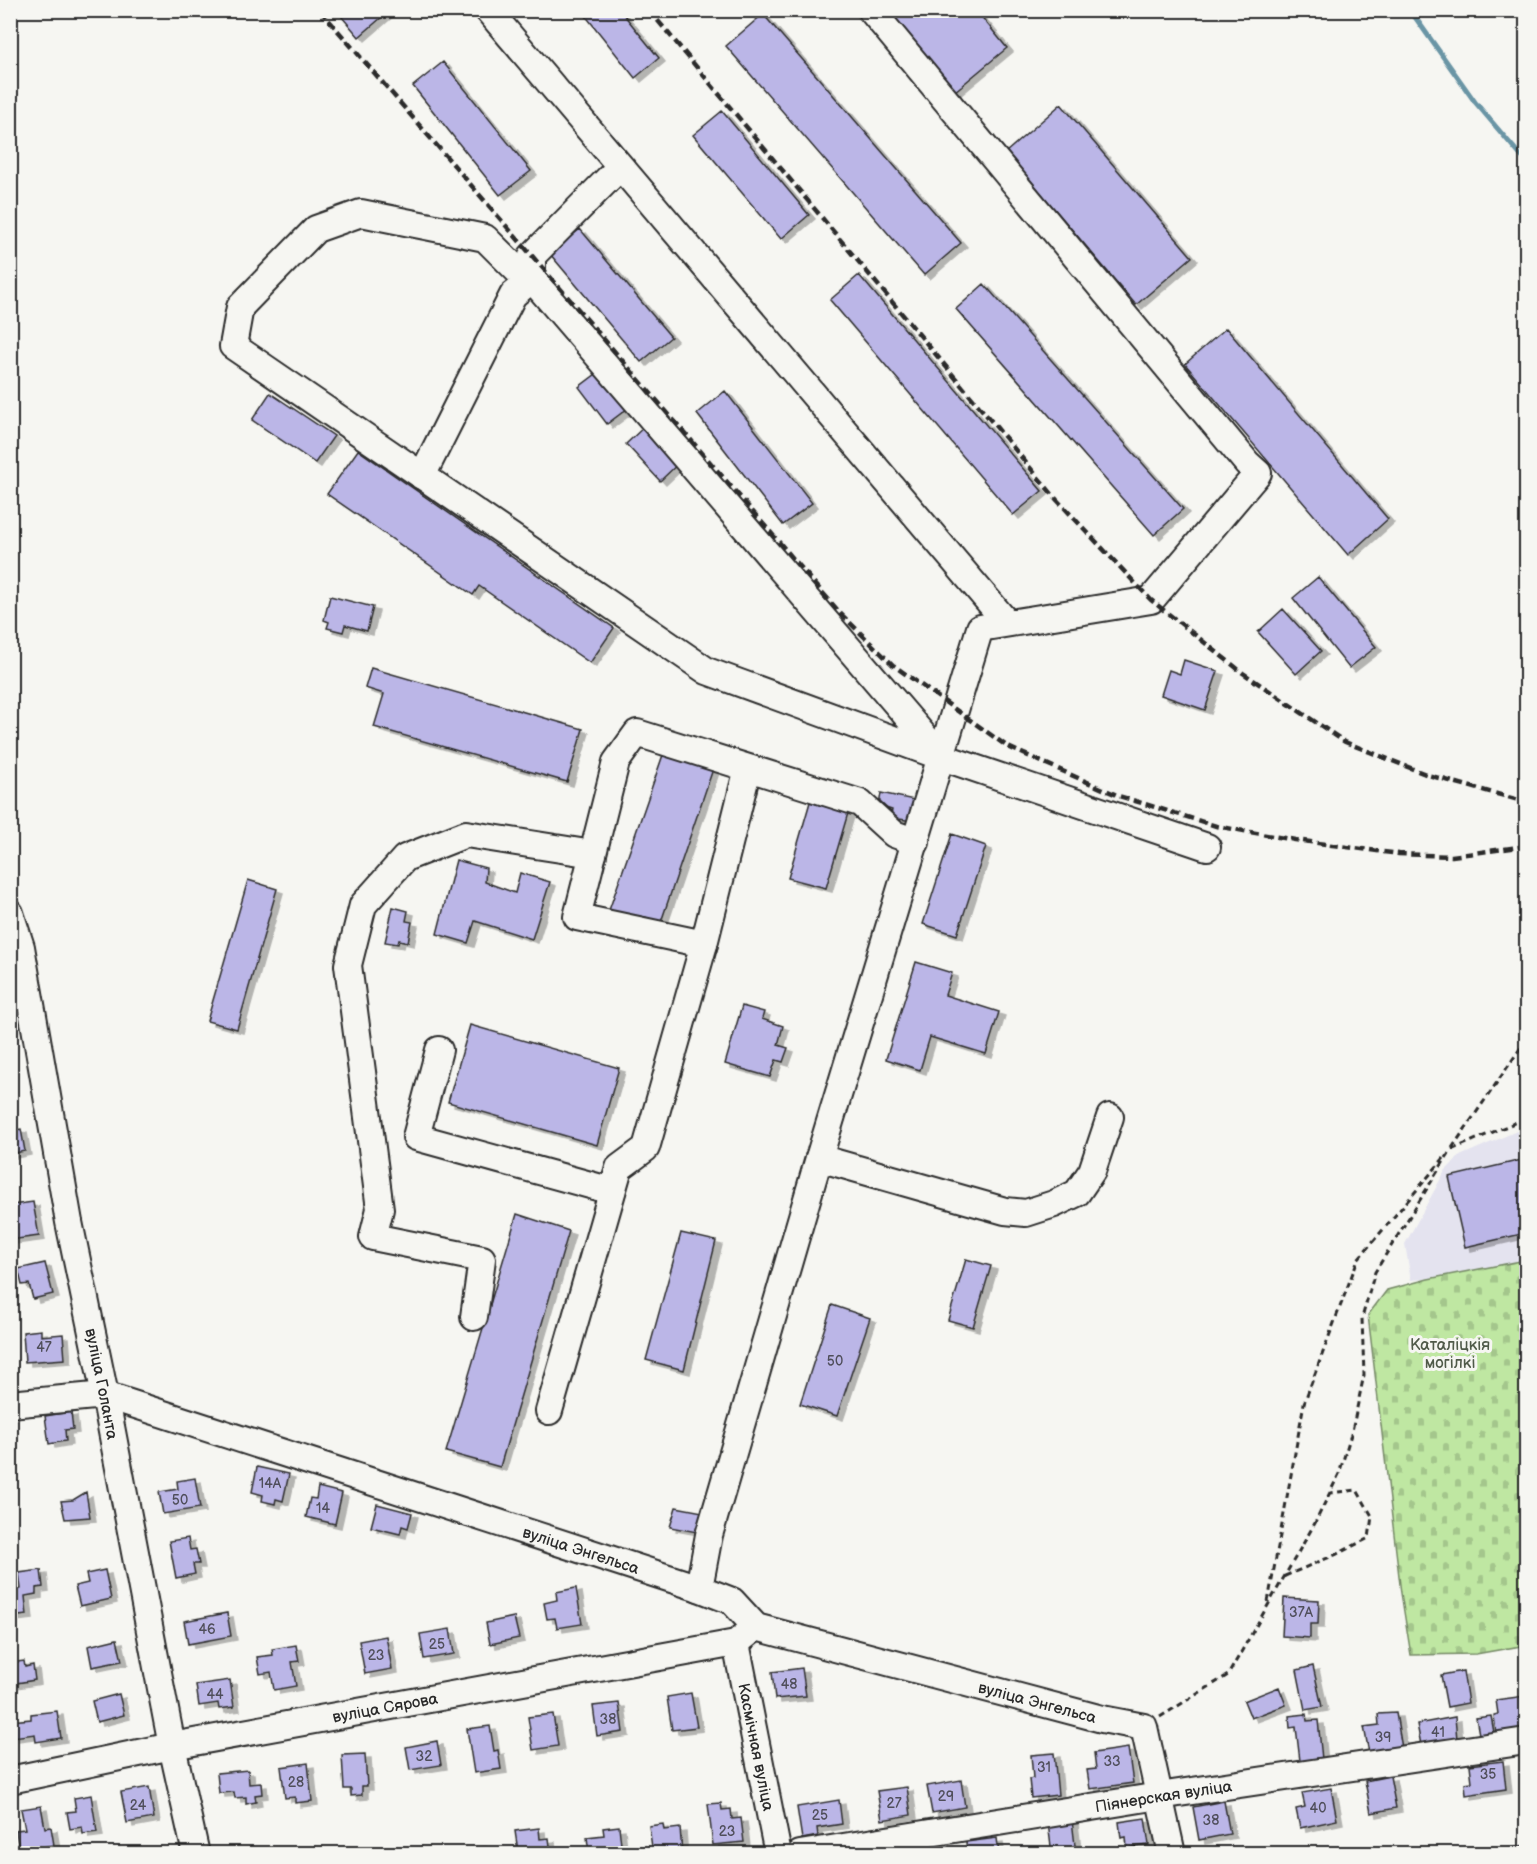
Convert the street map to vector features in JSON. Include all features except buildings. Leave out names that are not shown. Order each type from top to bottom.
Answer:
[{"type":"street","points":[[488,10],[1007,623]]},
{"type":"street","points":[[699,1588],[709,1535],[819,1158],[980,628],[1151,600],[1258,473],[1231,444],[871,10]]},
{"type":"street","points":[[422,476],[513,295],[532,279],[532,256],[620,167]]},
{"type":"street","points":[[942,757],[532,279],[520,273],[485,238],[361,213],[316,229],[240,307],[233,346],[707,671],[942,757],[1207,847]]},
{"type":"street","points":[[704,944],[577,917],[616,762],[637,733],[861,803],[894,834],[916,842]]},
{"type":"street","points":[[549,1411],[619,1168],[646,1148],[704,944],[748,768]]},
{"type":"street","points":[[474,1317],[482,1259],[373,1237],[381,1209],[348,965],[363,905],[405,858],[466,834],[593,854]]},
{"type":"street","name":"вуліца Голанта","points":[[10,914],[21,947],[69,1222],[105,1395],[172,1746],[196,1854]]},
{"type":"street","points":[[439,1050],[416,1137],[612,1191]]},
{"type":"street","points":[[819,1158],[1005,1211],[1026,1213],[1054,1204],[1077,1193],[1092,1171],[1110,1117]]},
{"type":"street","name":"вуліца Энгельса","points":[[10,1404],[105,1395],[699,1588],[732,1601],[756,1627],[1102,1719],[1144,1727]]},
{"type":"street","name":"вуліца Сярова","points":[[10,1780],[172,1746],[736,1643],[756,1627]]},
{"type":"street","name":"Касмічная вуліца","points":[[736,1643],[778,1854]]},
{"type":"street","points":[[1144,1727],[1172,1854]]},
{"type":"street","name":"Піянерская вуліца","points":[[800,1854],[1159,1796],[1527,1741]]},
{"type":"path","points":[[1144,1727],[1228,1675],[1315,1523],[1339,1473],[1352,1431],[1364,1375],[1362,1318],[1374,1272],[1451,1150],[1527,1040]]},
{"type":"path","points":[[1267,1607],[1304,1403],[1358,1259],[1451,1150],[1527,1118]]},
{"type":"path","points":[[1285,1576],[1338,1554],[1369,1538],[1372,1516],[1357,1490],[1330,1493]]},
{"type":"shaded area","points":[[1526,1127],[1526,1260],[1428,1279],[1411,1280],[1405,1244],[1445,1171],[1460,1156]]},
{"type":"green space","name":"Каталіцкія могілкі","points":[[1526,1260],[1526,1645],[1476,1654],[1411,1655],[1401,1593],[1368,1315],[1387,1290],[1428,1279]]},
{"type":"waterway","points":[[1410,10],[1475,102],[1526,161]]},
{"type":"railway","points":[[320,10],[841,614],[893,665],[1008,747],[1119,796],[1216,826],[1295,840],[1399,854],[1452,856],[1526,846]]},
{"type":"railway","points":[[649,10],[1057,500],[1151,600],[1243,673],[1345,742],[1428,775],[1526,802]]}]
